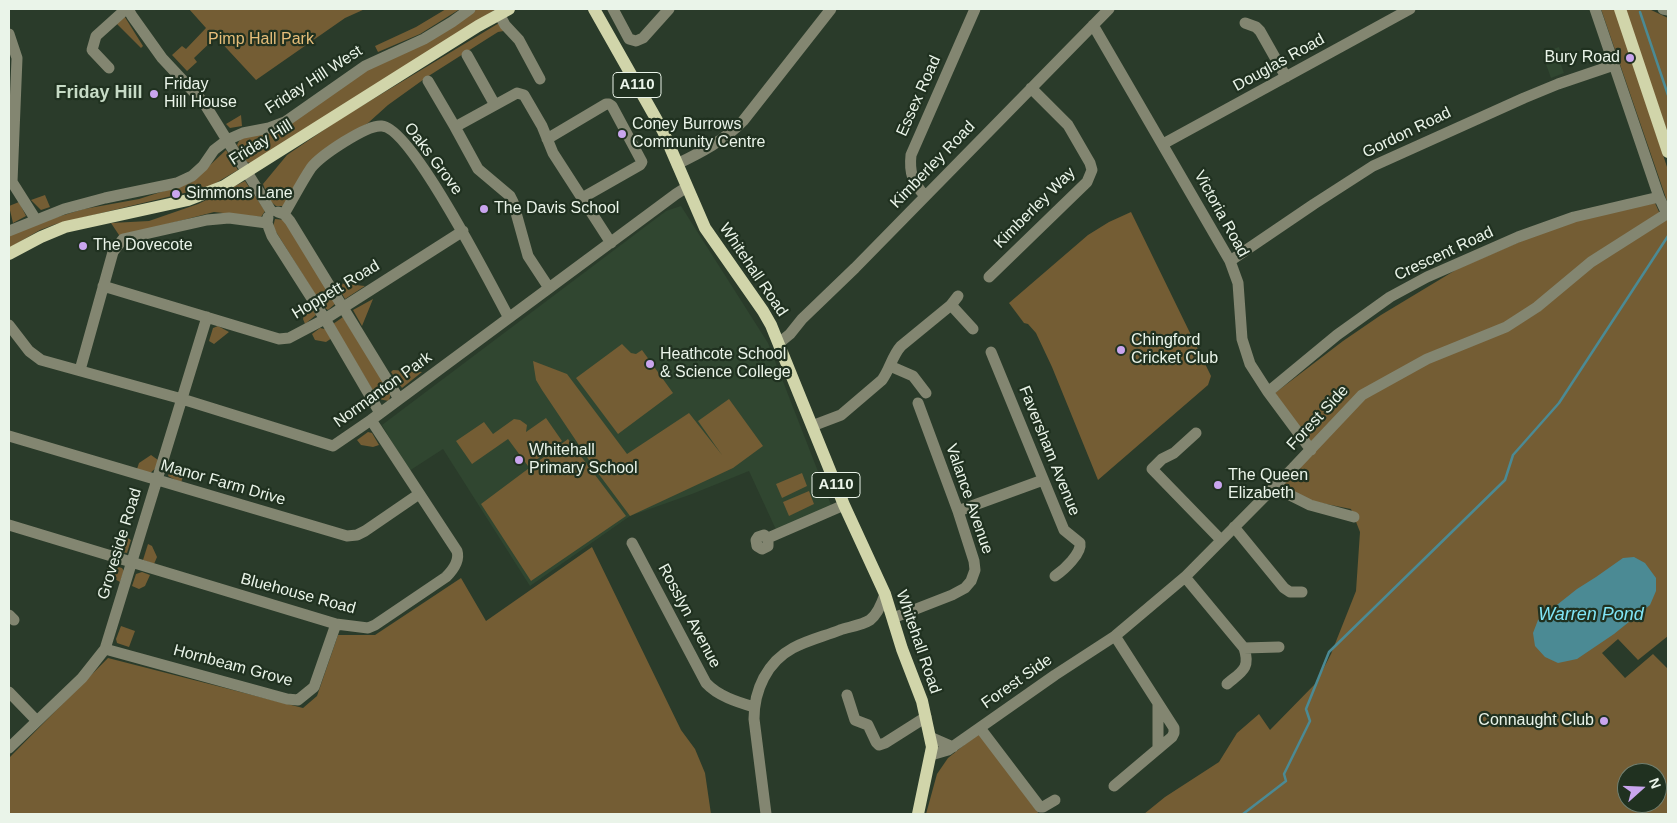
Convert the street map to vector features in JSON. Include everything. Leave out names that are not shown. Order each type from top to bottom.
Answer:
[{"type":"main road","name":"Whitehall Road","points":[[594,9],[660,126],[705,228],[763,311],[779,343],[844,505],[884,594],[922,701],[930,737],[931,755],[918,814]]},
{"type":"main road","points":[[1620,9],[1668,152]]},
{"type":"main road","name":"Friday Hill","points":[[9,254],[65,227],[188,200],[224,186],[504,11]]},
{"type":"street","points":[[109,68],[92,50],[96,36],[127,9],[162,58],[204,103],[271,211],[284,214],[290,221],[344,306],[399,399]]},
{"type":"street","name":"Friday Hill West","points":[[9,231],[64,209],[96,200],[177,183],[192,176],[203,166],[214,150],[227,140],[243,133],[269,128],[285,122],[365,66],[424,39],[470,9]]},
{"type":"street","points":[[601,21],[614,11],[629,39],[636,40],[644,38],[669,9]]},
{"type":"street","points":[[677,164],[732,132],[743,121],[831,9]]},
{"type":"street","name":"Essex Road","points":[[925,196],[911,177],[910,155],[976,9]]},
{"type":"street","name":"Kimberley Road","points":[[779,343],[1109,9]]},
{"type":"street","name":"Douglas Road","points":[[1163,144],[1410,9]]},
{"type":"street","points":[[1595,9],[1659,197],[1668,214]]},
{"type":"street","points":[[1663,9],[1668,10]]},
{"type":"street","points":[[504,11],[505,25],[519,40],[540,79]]},
{"type":"street","points":[[1245,23],[1256,27],[1260,31],[1286,77]]},
{"type":"street","name":"Victoria Road","points":[[1093,25],[1230,261],[1239,290],[1240,324],[1245,351],[1250,364],[1310,450]]},
{"type":"street","points":[[9,34],[16,58],[12,134],[12,182],[36,220]]},
{"type":"street","points":[[467,56],[496,105]]},
{"type":"street","name":"Gordon Road","points":[[1230,261],[1373,166],[1524,98],[1614,65]]},
{"type":"street","points":[[428,81],[478,169],[510,196],[528,256],[549,288]]},
{"type":"street","name":"Kimberley Way","points":[[989,277],[1087,182],[1092,170],[1090,163],[1068,125],[1031,88]]},
{"type":"street","points":[[455,127],[517,93],[524,95],[553,153],[611,243]]},
{"type":"street","points":[[547,139],[606,104],[612,106],[642,162],[640,165],[582,198]]},
{"type":"street","name":"Oaks Grove","points":[[284,214],[316,162],[358,133],[374,126],[384,126],[397,134],[435,185],[463,232],[509,318]]},
{"type":"street","name":"Normanton Park","points":[[9,325],[29,351],[41,360],[182,399],[333,446],[687,187]]},
{"type":"street","name":"Crescent Road","points":[[1268,392],[1337,335],[1390,297],[1427,277],[1518,237],[1574,216],[1659,197]]},
{"type":"street","points":[[80,370],[113,252],[124,240],[207,220],[229,218],[267,223],[271,211]]},
{"type":"street","name":"Forest Side","points":[[931,755],[953,747],[1054,675],[1115,636],[1185,577],[1362,395],[1427,359],[1506,327],[1537,307],[1591,262],[1668,214]]},
{"type":"street","name":"Bluehouse Road","points":[[9,524],[336,624],[368,628],[452,571],[458,556],[457,551],[419,494],[325,319],[272,236],[267,223]]},
{"type":"street","name":"Hoppett Road","points":[[104,286],[279,339],[290,338],[325,319],[463,232]]},
{"type":"street","points":[[812,426],[841,415],[882,380],[901,346],[955,300],[973,329]]},
{"type":"street","name":"Groveside Road","points":[[9,748],[82,678],[105,649],[207,316]]},
{"type":"street","name":"Faversham Avenue","points":[[992,352],[1064,530],[1081,546],[1080,550],[1063,571],[1055,576]]},
{"type":"street","points":[[890,366],[913,376],[926,393]]},
{"type":"street","name":"Valance Avenue","points":[[894,621],[965,588],[971,581],[975,570],[974,560],[958,511],[918,404]]},
{"type":"street","points":[[1196,433],[1174,453],[1162,459],[1152,469],[1221,540]]},
{"type":"street","name":"Manor Farm Drive","points":[[9,436],[347,536],[357,536],[419,494]]},
{"type":"street","points":[[958,511],[1043,480]]},
{"type":"street","points":[[1274,487],[1310,505],[1354,517]]},
{"type":"street","points":[[768,538],[844,505]]},
{"type":"street","points":[[1234,527],[1284,588],[1290,592],[1302,592]]},
{"type":"street","name":"Rosslyn Avenue","points":[[632,542],[706,683],[725,696],[739,703],[754,707]]},
{"type":"street","points":[[1185,577],[1244,648],[1247,657],[1245,669],[1227,684]]},
{"type":"street","points":[[870,620],[881,606],[884,594]]},
{"type":"street","points":[[766,814],[754,719],[757,693],[763,679],[781,656],[794,648],[870,620],[894,621]]},
{"type":"street","name":"Hornbeam Grove","points":[[105,649],[287,699],[298,700],[314,687],[336,624]]},
{"type":"street","points":[[1114,786],[1172,737],[1174,733],[1174,728],[1115,636]]},
{"type":"street","points":[[1244,648],[1279,647]]},
{"type":"street","points":[[9,692],[37,721]]},
{"type":"street","points":[[847,695],[855,720],[868,724],[879,745],[885,744],[926,717]]},
{"type":"street","points":[[980,728],[1040,807],[1055,800]]},
{"type":"street","points":[[930,737],[953,747]]},
{"type":"shaded area","points":[[1559,47],[1562,57],[1560,62],[1564,73],[1551,78],[1542,53]]},
{"type":"shaded area","name":"Heathcote School & Science College","points":[[681,206],[768,343],[833,510],[778,534],[749,471],[630,516],[530,586],[443,449],[409,471],[382,425],[666,211]]},
{"type":"green space","name":"Pimp Hall Park","points":[[189,9],[365,9],[345,18],[256,80],[216,37],[194,58],[197,62],[187,71],[172,55],[182,46],[186,49],[206,28]]},
{"type":"green space","points":[[446,9],[460,9],[420,34],[378,52],[375,46],[416,27]]},
{"type":"green space","points":[[473,9],[496,9],[253,164],[247,162],[237,145],[244,136],[276,132],[375,64]]},
{"type":"green space","points":[[1601,9],[1615,9],[1668,170],[1668,204]]},
{"type":"green space","points":[[1625,9],[1649,9],[1668,18],[1668,134]]},
{"type":"green space","points":[[123,14],[143,46],[141,48],[115,22]]},
{"type":"green space","points":[[504,20],[509,30],[498,32],[427,77],[388,105],[368,123],[319,155],[284,206],[276,206],[269,200],[263,184],[287,155],[340,119]]},
{"type":"green space","points":[[241,115],[242,126],[230,128],[226,124]]},
{"type":"green space","points":[[226,150],[238,170],[209,187],[56,224],[40,230],[9,248],[9,236],[37,223],[84,209],[139,199],[192,182]]},
{"type":"green space","points":[[245,181],[265,211],[261,217],[214,212],[129,234],[121,238],[111,223],[149,221],[198,204]]},
{"type":"green space","points":[[45,195],[50,207],[41,210],[31,200]]},
{"type":"green space","points":[[19,202],[26,216],[13,223],[9,206]]},
{"type":"green space","points":[[1655,203],[1660,214],[1668,219],[1668,636],[1638,660],[1618,639],[1602,653],[1625,678],[1653,654],[1668,669],[1668,814],[1144,814],[1165,797],[1219,762],[1237,733],[1259,714],[1270,730],[1316,683],[1331,654],[1356,591],[1360,532],[1351,509],[1306,500],[1276,486],[1315,451],[1275,393],[1343,341],[1381,315],[1459,268],[1526,239],[1586,217]]},
{"type":"green space","name":"Chingford Cricket Club","points":[[1131,212],[1211,376],[1208,385],[1098,480],[1052,367],[1036,333],[1028,324],[1024,323],[1009,303],[1088,235],[1109,222]]},
{"type":"green space","points":[[275,219],[285,220],[336,303],[328,310],[323,307],[273,227]]},
{"type":"green space","points":[[336,283],[365,286],[345,299]]},
{"type":"green space","points":[[373,299],[362,326],[353,310]]},
{"type":"green space","points":[[307,305],[311,306],[316,315],[305,324],[303,319]]},
{"type":"green space","points":[[343,317],[391,392],[389,401],[378,399],[333,324]]},
{"type":"green space","points":[[218,326],[229,332],[214,344],[209,341],[213,328]]},
{"type":"green space","points":[[320,328],[325,329],[332,338],[326,342],[315,340],[312,334]]},
{"type":"green space","points":[[622,344],[631,353],[636,354],[642,350],[673,393],[618,434],[576,378]]},
{"type":"green space","points":[[533,361],[567,374],[627,454],[689,413],[722,455],[698,421],[729,399],[763,446],[733,468],[630,516],[595,469],[542,390],[536,380]]},
{"type":"green space","points":[[393,370],[422,372],[402,388],[391,372]]},
{"type":"green space","points":[[546,418],[562,441],[528,466],[508,439],[472,464],[456,441],[484,422],[493,434],[514,419],[520,420],[527,425],[526,432]]},
{"type":"green space","points":[[368,432],[372,433],[379,445],[373,447],[361,445],[357,440]]},
{"type":"green space","points":[[568,439],[626,516],[531,581],[481,504]]},
{"type":"green space","points":[[151,455],[158,460],[157,467],[148,475],[136,472],[139,463]]},
{"type":"green space","points":[[173,463],[181,466],[184,473],[181,483],[168,476]]},
{"type":"green space","points":[[802,473],[807,486],[782,498],[776,484]]},
{"type":"green space","points":[[809,491],[814,504],[789,516],[783,502]]},
{"type":"green space","points":[[126,537],[131,540],[127,553],[114,550],[116,543]]},
{"type":"green space","points":[[148,544],[152,546],[157,557],[154,564],[143,560]]},
{"type":"green space","points":[[592,547],[681,730],[695,749],[705,773],[711,814],[9,814],[9,758],[108,658],[303,708],[317,696],[338,635],[375,635],[461,578],[486,621]]},
{"type":"green space","points":[[111,565],[122,568],[124,571],[120,582],[111,577],[107,569]]},
{"type":"green space","points":[[142,572],[150,575],[145,586],[139,589],[132,586],[136,574]]},
{"type":"green space","points":[[121,626],[135,631],[129,647],[117,643],[116,639]]},
{"type":"green space","points":[[979,733],[1039,814],[926,814],[937,774],[948,758]]},
{"type":"water","name":"Warren Pond","points":[[1634,557],[1645,563],[1656,578],[1656,591],[1650,605],[1614,634],[1577,659],[1558,663],[1545,657],[1535,646],[1533,633],[1538,620],[1577,589],[1623,558]]},
{"type":"waterway","points":[[1640,12],[1668,95]]},
{"type":"waterway","points":[[1243,814],[1286,781],[1284,774],[1310,721],[1306,709],[1329,652],[1505,480],[1513,455],[1559,403],[1668,236]]},
{"type":"place","name":"Bury Road","points":[[1630,58]]},
{"type":"place","name":"Friday Hill House","points":[[154,94]]},
{"type":"place","name":"Coney Burrows Community Centre","points":[[622,134]]},
{"type":"place","name":"Simmons Lane","points":[[176,194]]},
{"type":"place","name":"The Davis School","points":[[484,209]]},
{"type":"place","name":"The Dovecote","points":[[83,246]]},
{"type":"place","name":"Chingford Cricket Club","points":[[1121,350]]},
{"type":"place","name":"Heathcote School & Science College","points":[[650,364]]},
{"type":"place","name":"Whitehall Primary School","points":[[519,460]]},
{"type":"place","name":"The Queen Elizabeth","points":[[1218,485]]},
{"type":"place","name":"Connaught Club","points":[[1604,721]]},
{"type":"district","name":"Friday Hill","points":[[99,93]]}]
